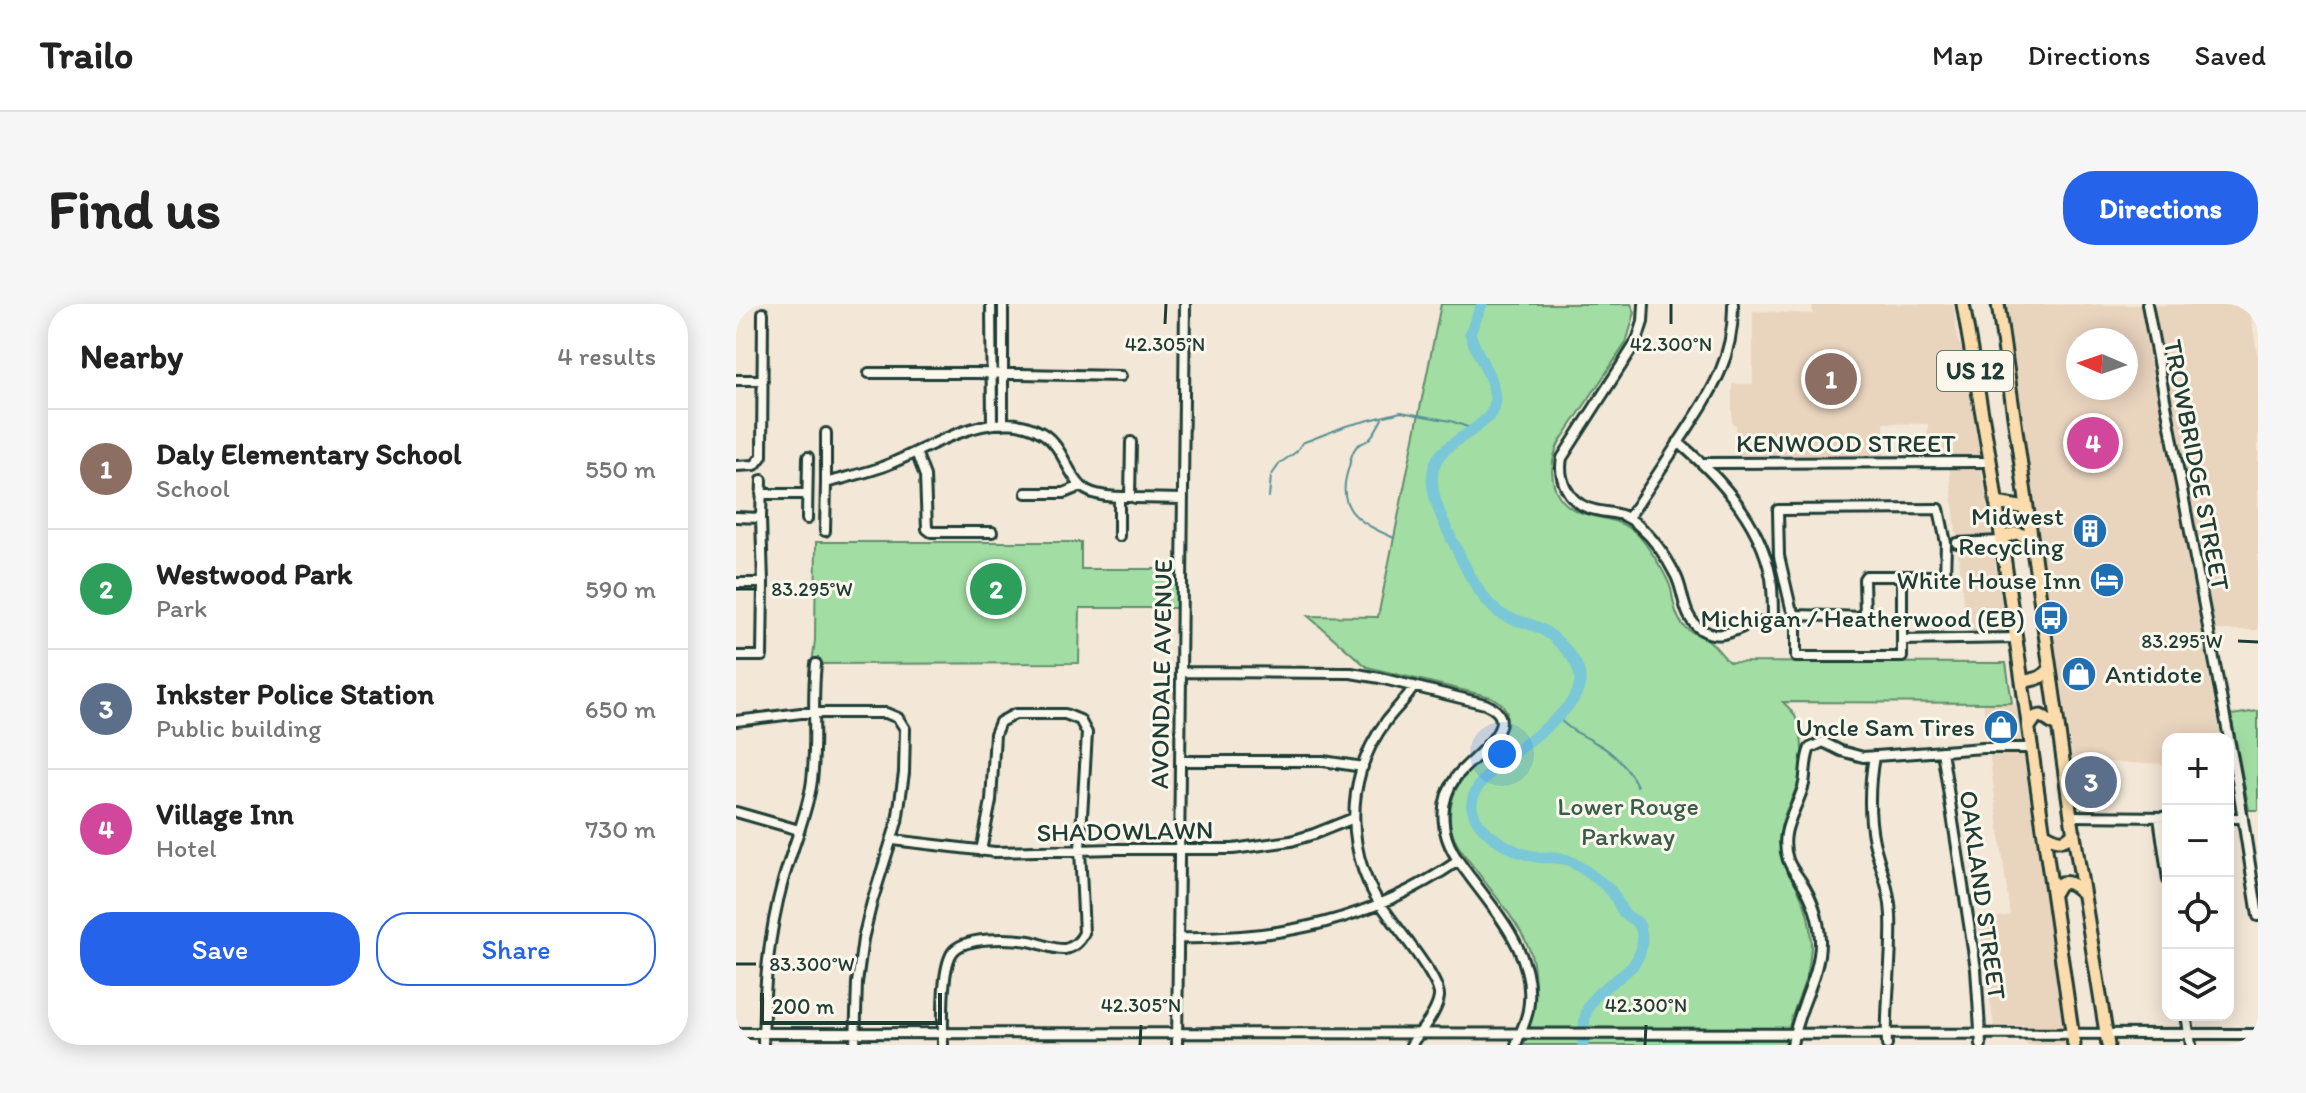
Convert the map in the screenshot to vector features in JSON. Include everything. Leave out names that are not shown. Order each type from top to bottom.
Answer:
[{"type":"main road","name":"US 12","points":[[1963,304],[1990,462],[2074,1039]]},
{"type":"main road","name":"US 12","points":[[1998,304],[2071,816],[2107,1039]]},
{"type":"main road","points":[[1996,503],[2026,508]]},
{"type":"main road","points":[[2001,541],[2013,532],[2031,540]]},
{"type":"main road","points":[[2022,682],[2045,676],[2050,669]]},
{"type":"main road","points":[[2029,727],[2036,717],[2041,716],[2058,727]]},
{"type":"main road","points":[[2045,834],[2053,840],[2062,841],[2074,832]]},
{"type":"main road","points":[[2053,894],[2065,881],[2083,893]]},
{"type":"street","points":[[991,304],[992,424]]},
{"type":"street","points":[[1003,304],[1003,424]]},
{"type":"street","name":"AVONDALE AVENUE","points":[[1177,1045],[1185,304]]},
{"type":"street","points":[[1644,304],[1637,341],[1566,450],[1561,467],[1564,485],[1577,502],[1589,508],[1629,517],[1647,534],[1668,562],[1679,584],[1687,614],[1698,627],[1711,634],[1722,635],[1753,623],[1773,621],[1771,579],[1759,543],[1735,501],[1703,463],[1678,442]]},
{"type":"street","points":[[1629,517],[1707,400],[1723,367],[1732,336],[1733,304]]},
{"type":"street","name":"TROWBRIDGE STREET","points":[[2147,304],[2243,818],[2258,916]]},
{"type":"street","points":[[736,466],[755,465],[762,459],[763,313]]},
{"type":"street","points":[[869,373],[1121,376]]},
{"type":"street","points":[[736,380],[763,380]]},
{"type":"street","points":[[826,483],[879,468],[960,432],[1003,424],[1023,426],[1042,433],[1057,447],[1081,486],[1095,493],[1130,497],[1131,442]]},
{"type":"street","points":[[825,531],[826,433]]},
{"type":"street","points":[[916,452],[925,476],[927,529],[931,532],[992,532]]},
{"type":"street","points":[[807,519],[808,457]]},
{"type":"street","name":"KENWOOD STREET","points":[[1703,463],[1990,462]]},
{"type":"street","points":[[736,656],[762,656],[762,480]]},
{"type":"street","points":[[1026,493],[1064,493],[1081,486]]},
{"type":"street","points":[[761,494],[807,494]]},
{"type":"street","points":[[1119,497],[1119,536]]},
{"type":"street","points":[[1135,498],[1183,499]]},
{"type":"street","points":[[1796,615],[1865,617],[1866,576],[1902,576],[1945,576],[1946,543],[1939,509],[1778,510],[1779,556],[1791,608],[1796,615],[1796,657],[1902,657],[1902,576]]},
{"type":"street","points":[[736,517],[761,518]]},
{"type":"street","points":[[1957,543],[2001,541]]},
{"type":"street","points":[[736,583],[763,583]]},
{"type":"street","points":[[1902,640],[2016,638]]},
{"type":"street","points":[[763,1045],[765,979],[772,929],[812,778],[816,664]]},
{"type":"street","points":[[1181,672],[1337,672],[1414,686],[1490,706],[1497,711],[1500,718],[1498,733],[1458,774],[1446,799],[1444,814],[1445,830],[1458,861],[1505,924],[1524,962],[1529,997],[1527,1015],[1516,1045]]},
{"type":"street","points":[[1411,1045],[1437,1004],[1438,986],[1370,886],[1361,864],[1354,818],[1363,767],[1380,730],[1414,686]]},
{"type":"street","points":[[736,721],[815,713],[886,713],[901,721],[906,732],[900,807],[863,939],[857,983],[855,1045]]},
{"type":"street","points":[[943,1045],[949,962],[958,947],[978,941],[1008,939],[1064,949],[1073,946],[1084,933],[1080,849],[1087,733],[1076,717],[1041,713],[1007,716],[1000,722],[996,729],[991,801],[981,851]]},
{"type":"street","points":[[1792,1045],[1800,1012],[1815,973],[1820,937],[1811,901],[1787,855],[1785,834],[1803,785],[1808,752],[1816,744],[1828,744],[1851,754],[1874,756],[1983,748],[2033,748]]},
{"type":"street","name":"OAKLAND STREET","points":[[1942,751],[1976,969],[1981,1045]]},
{"type":"street","points":[[1874,756],[1870,818],[1888,889],[1891,917],[1887,1045]]},
{"type":"street","points":[[1180,761],[1323,761],[1363,767]]},
{"type":"street","points":[[736,812],[799,830]]},
{"type":"street","points":[[2071,816],[2162,817]]},
{"type":"street","name":"SHADOWLAWN","points":[[893,840],[981,851],[1233,849],[1272,845],[1314,834],[1354,818]]},
{"type":"street","points":[[2234,818],[2243,818]]},
{"type":"street","points":[[1178,938],[1238,937],[1283,932],[1331,921],[1422,884],[1458,861]]},
{"type":"street","points":[[2187,1021],[2191,1045]]},
{"type":"street","points":[[736,1033],[1794,1033],[1980,1034],[2074,1039],[2258,1034]]},
{"type":"street","points":[[1691,1034],[1691,1045]]},
{"type":"shaded area","points":[[1812,304],[1953,304],[1958,341],[1965,356],[2006,635],[1967,635],[1948,456],[1927,455],[1928,424],[1884,423],[1884,455],[1735,455],[1732,384],[1753,384],[1753,311],[1813,314]]},
{"type":"shaded area","points":[[2005,304],[2141,305],[2220,733],[2162,733],[2162,764],[2073,761]]},
{"type":"shaded area","points":[[2154,305],[2249,305],[2258,358],[2258,630],[2214,630]]},
{"type":"shaded area","points":[[1983,703],[2012,703],[2016,706],[2066,1045],[2027,1045],[2023,1025],[1994,1026],[1978,921],[2010,915]]},
{"type":"green space","name":"Lower Rouge Parkway","points":[[1441,304],[1631,304],[1635,312],[1626,343],[1556,449],[1552,470],[1554,484],[1559,496],[1575,510],[1616,522],[1635,532],[1665,576],[1682,623],[1688,630],[1711,642],[1729,662],[2006,663],[2012,703],[1783,702],[1793,712],[1798,724],[1802,758],[1798,783],[1781,828],[1780,845],[1785,865],[1805,907],[1811,940],[1808,968],[1785,1045],[1524,1045],[1534,1000],[1535,977],[1531,954],[1514,921],[1457,844],[1450,817],[1455,792],[1466,774],[1498,741],[1507,712],[1502,704],[1491,697],[1367,667],[1308,616],[1378,617]]},
{"type":"green space","points":[[816,542],[1081,542],[1081,569],[1176,569],[1176,608],[1080,608],[1079,663],[812,664]]},
{"type":"green space","points":[[2258,711],[2258,810],[2249,810],[2231,715]]},
{"type":"waterway","points":[[1482,304],[1470,333],[1492,383],[1494,406],[1484,421],[1440,455],[1434,466],[1433,491],[1447,530],[1486,599],[1503,615],[1537,627],[1559,642],[1577,666],[1580,682],[1574,698],[1560,715],[1486,777],[1475,792],[1472,807],[1488,833],[1507,846],[1537,857],[1568,860],[1603,883],[1623,912],[1639,925],[1642,938],[1636,961],[1590,1004],[1585,1019],[1583,1045]]},
{"type":"waterway","points":[[1269,497],[1271,476],[1280,463],[1296,452],[1302,443],[1346,426],[1401,412],[1451,421],[1473,429]]},
{"type":"waterway","points":[[1382,419],[1370,438],[1353,452],[1345,495],[1353,513],[1371,527],[1394,538]]},
{"type":"waterway","points":[[1558,717],[1571,729],[1614,756],[1637,786]]},
{"type":"railway","points":[[2257,304],[2258,309]]},
{"type":"place","name":"Daly Elementary School","points":[[1831,379]]},
{"type":"place","name":"Village Inn","points":[[2093,443]]},
{"type":"place","name":"Midwest Recycling","points":[[2090,531]]},
{"type":"place","name":"White House Inn","points":[[2107,580]]},
{"type":"place","name":"Westwood Park","points":[[996,589]]},
{"type":"place","name":"Michigan / Heatherwood (EB)","points":[[2051,618]]},
{"type":"place","name":"Antidote","points":[[2079,674]]},
{"type":"place","name":"Uncle Sam Tires","points":[[2001,727]]},
{"type":"place","name":"Inkster Police Station","points":[[2091,782]]}]
